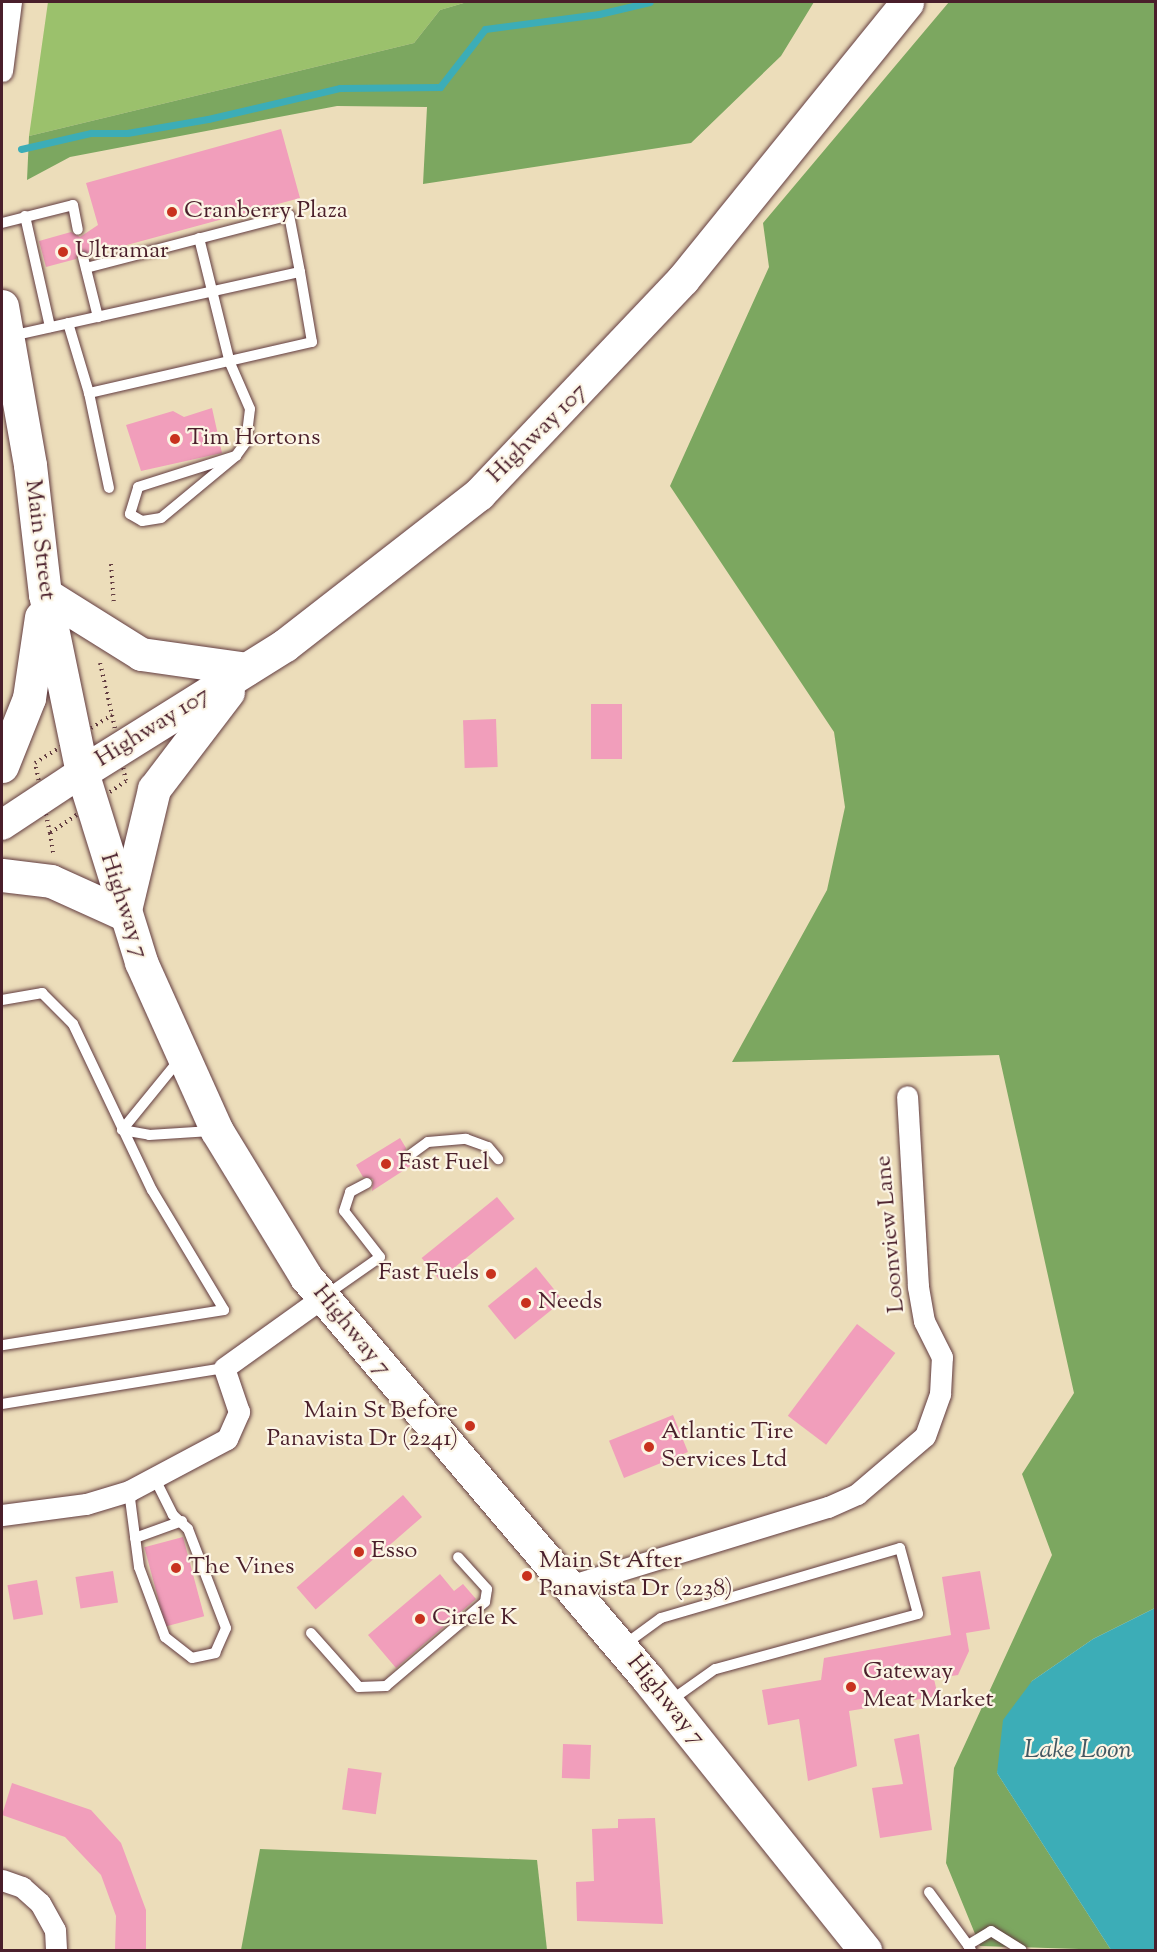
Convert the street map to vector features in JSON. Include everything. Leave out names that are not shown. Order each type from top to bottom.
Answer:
[{"type":"main road","name":"Highway 107","points":[[82,772],[246,669],[433,533],[534,440],[683,279],[907,2]]},
{"type":"main road","name":"Main Street","points":[[4,322],[45,594],[82,772]]},
{"type":"main road","points":[[2,766],[29,698],[45,594],[141,654],[246,669],[154,789],[124,914],[51,881],[2,875]]},
{"type":"main road","points":[[2,825],[82,772]]},
{"type":"main road","name":"Highway 7","points":[[82,772],[124,914],[180,1058],[217,1131],[275,1230],[323,1297],[621,1647],[865,1950]]},
{"type":"street","points":[[2,71],[11,2]]},
{"type":"street","name":"Loonview Lane","points":[[569,1586],[828,1507],[857,1494],[925,1436],[940,1394],[942,1357],[924,1321],[918,1286],[907,1096]]},
{"type":"street","points":[[2,1515],[74,1506],[129,1491],[155,1479],[233,1431],[238,1404],[224,1368],[323,1297]]},
{"type":"street","points":[[2,1880],[22,1887],[40,1903],[55,1929],[56,1950]]},
{"type":"lane","points":[[2,223],[73,205],[78,230]]},
{"type":"lane","points":[[88,393],[230,363],[312,342],[290,215],[84,263],[99,317]]},
{"type":"lane","points":[[25,216],[50,327]]},
{"type":"lane","points":[[199,238],[230,363],[250,409],[246,442],[236,456],[161,518],[142,521],[130,514],[138,487],[236,456]]},
{"type":"lane","points":[[4,322],[50,327],[300,272]]},
{"type":"lane","points":[[68,323],[88,393],[110,488]]},
{"type":"lane","points":[[2,1000],[28,992],[54,1000],[73,1024],[122,1130],[224,1310],[2,1345]]},
{"type":"lane","points":[[122,1130],[180,1058]]},
{"type":"lane","points":[[122,1130],[149,1135],[217,1131]]},
{"type":"lane","points":[[410,1155],[428,1142],[466,1139],[488,1147],[498,1160]]},
{"type":"lane","points":[[323,1297],[380,1257],[344,1211],[350,1192],[367,1183]]},
{"type":"lane","points":[[2,1404],[224,1368]]},
{"type":"lane","points":[[129,1491],[140,1567],[165,1637],[178,1650],[203,1658],[215,1653],[226,1628],[182,1521],[173,1515],[155,1479]]},
{"type":"lane","points":[[135,1538],[182,1521]]},
{"type":"lane","points":[[621,1647],[661,1618],[900,1548],[918,1614],[715,1669],[667,1703]]},
{"type":"lane","points":[[311,1633],[359,1687],[386,1686],[485,1602],[487,1588],[459,1557]]},
{"type":"lane","points":[[929,1892],[970,1948],[991,1931],[1022,1950]]},
{"type":"path","points":[[111,564],[112,614]]},
{"type":"path","points":[[98,651],[111,715]]},
{"type":"green space","points":[[48,2],[467,2],[440,10],[414,43],[29,136]]},
{"type":"green space","points":[[467,2],[814,2],[781,56],[691,143],[423,184],[427,107],[337,106],[70,157],[27,180],[29,136],[414,43],[440,10]]},
{"type":"green space","points":[[949,2],[1155,2],[1155,1608],[1093,1639],[1032,1681],[997,1773],[1111,1950],[980,1946],[946,1863],[954,1768],[1052,1555],[1022,1474],[1074,1393],[999,1055],[732,1062],[827,890],[845,807],[834,732],[670,486],[769,267],[763,223]]},
{"type":"green space","points":[[260,1849],[537,1860],[547,1950],[241,1950]]},
{"type":"water","name":"Lake Loon","points":[[1155,1608],[1155,1950],[1111,1950],[997,1773],[1003,1720],[1032,1681],[1093,1639]]},
{"type":"building","name":"Cranberry Plaza","points":[[281,129],[300,198],[90,255],[81,250],[76,259],[46,267],[39,241],[71,232],[80,237],[98,225],[86,183]]},
{"type":"building","name":"Tim Hortons","points":[[212,408],[222,453],[141,471],[126,425],[173,411],[184,417]]},
{"type":"building","points":[[591,704],[622,704],[622,759],[591,759]]},
{"type":"building","points":[[496,719],[498,767],[465,768],[463,720]]},
{"type":"building","name":"Fast Fuel","points":[[400,1138],[406,1148],[404,1159],[415,1163],[372,1191],[373,1179],[363,1177],[356,1165]]},
{"type":"building","points":[[497,1197],[515,1219],[439,1280],[422,1258]]},
{"type":"building","name":"Needs","points":[[536,1267],[563,1300],[515,1339],[488,1306]]},
{"type":"building","points":[[857,1324],[895,1353],[826,1445],[788,1416]]},
{"type":"building","name":"Atlantic Tire Services Ltd","points":[[673,1415],[688,1452],[624,1478],[609,1441]]},
{"type":"building","points":[[403,1495],[422,1517],[316,1609],[297,1588]]},
{"type":"building","points":[[183,1537],[204,1616],[166,1627],[144,1547]]},
{"type":"building","points":[[113,1571],[118,1603],[80,1609],[75,1577]]},
{"type":"building","points":[[980,1571],[990,1629],[966,1633],[969,1651],[958,1675],[934,1679],[938,1696],[849,1711],[857,1766],[808,1781],[799,1719],[768,1725],[762,1690],[821,1680],[824,1658],[951,1635],[942,1577]]},
{"type":"building","points":[[440,1574],[454,1591],[463,1584],[476,1599],[396,1668],[368,1635]]},
{"type":"building","points":[[37,1580],[43,1614],[14,1620],[7,1585]]},
{"type":"building","points":[[919,1734],[932,1830],[880,1838],[872,1788],[903,1784],[894,1739]]},
{"type":"building","points":[[563,1744],[591,1745],[590,1779],[562,1778]]},
{"type":"building","points":[[348,1768],[382,1773],[376,1814],[342,1810]]},
{"type":"building","points":[[12,1783],[91,1810],[121,1843],[146,1910],[146,1950],[115,1950],[116,1916],[101,1875],[65,1837],[2,1815]]},
{"type":"building","points":[[655,1818],[663,1924],[577,1921],[576,1882],[594,1881],[592,1829],[618,1828],[618,1819]]},
{"type":"waterway","points":[[21,149],[91,133],[127,133],[208,119],[340,88],[440,87],[485,29],[599,14],[650,2]]},
{"type":"place","name":"Cranberry Plaza","points":[[172,212]]},
{"type":"place","name":"Ultramar","points":[[63,252]]},
{"type":"place","name":"Tim Hortons","points":[[175,439]]},
{"type":"place","name":"Fast Fuel","points":[[386,1164]]},
{"type":"place","name":"Fast Fuels","points":[[491,1274]]},
{"type":"place","name":"Needs","points":[[526,1303]]},
{"type":"place","name":"Main St Before Panavista Dr (2241)","points":[[470,1426]]},
{"type":"place","name":"Atlantic Tire Services Ltd","points":[[649,1447]]},
{"type":"place","name":"Esso","points":[[359,1552]]},
{"type":"place","name":"The Vines","points":[[176,1568]]},
{"type":"place","name":"Main St After Panavista Dr (2238)","points":[[527,1576]]},
{"type":"place","name":"Circle K","points":[[420,1619]]},
{"type":"place","name":"Gateway Meat Market","points":[[851,1687]]}]
